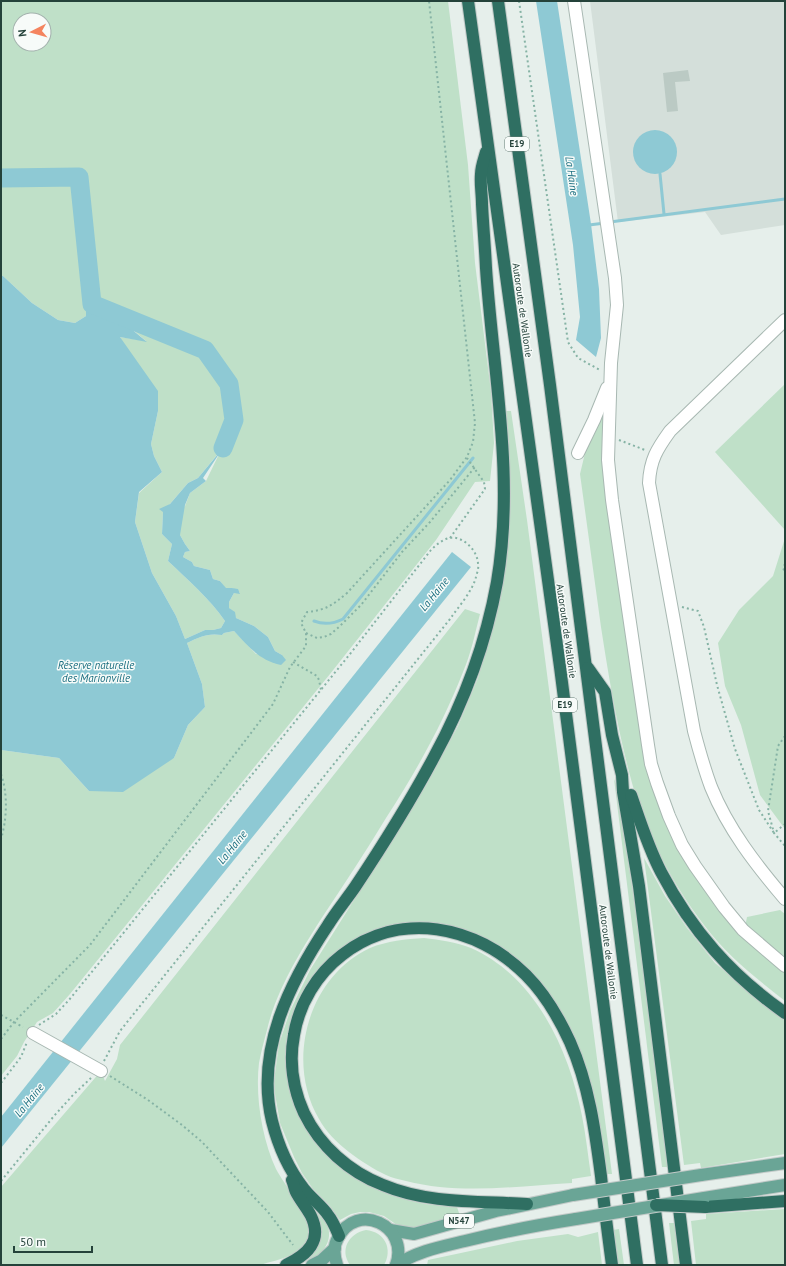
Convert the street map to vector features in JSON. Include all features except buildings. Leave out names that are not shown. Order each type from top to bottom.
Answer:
[{"type":"highway","name":"Autoroute de Wallonie","points":[[468,1],[562,683],[637,1265]]},
{"type":"highway","name":"Autoroute de Wallonie","points":[[498,1],[538,295],[662,1265]]},
{"type":"highway","points":[[339,1236],[330,1217],[303,1187],[286,1157],[278,1139],[268,1100],[268,1081],[272,1042],[284,1005],[310,953],[330,921],[344,904],[416,790],[435,756],[458,708],[486,633],[497,581],[501,547],[504,470],[503,438],[483,227],[481,173],[488,145]]},
{"type":"highway","points":[[586,665],[605,692],[612,735],[622,775],[631,796],[639,822],[656,862],[674,896],[712,949],[726,965],[756,992],[785,1013]]},
{"type":"highway","points":[[622,775],[623,792],[639,886],[686,1265]]},
{"type":"highway","points":[[528,1204],[443,1200],[400,1191],[375,1182],[346,1164],[328,1148],[315,1132],[303,1110],[295,1086],[292,1059],[295,1028],[307,997],[321,976],[337,959],[354,946],[377,936],[402,929],[426,928],[454,932],[477,941],[501,954],[527,976],[537,988],[555,1014],[570,1042],[587,1094],[597,1144],[612,1265]]},
{"type":"highway","points":[[286,1157],[296,1192],[311,1216],[315,1233],[312,1245],[304,1256],[286,1265]]},
{"type":"highway","points":[[656,1205],[704,1202],[785,1201]]},
{"type":"main road","name":"N547","points":[[390,1230],[414,1234],[528,1204],[573,1195],[785,1162]]},
{"type":"main road","points":[[704,1202],[785,1185]]},
{"type":"main road","name":"N547","points":[[396,1265],[413,1255],[479,1237],[656,1205]]},
{"type":"main road","name":"N547","points":[[339,1236],[349,1225],[365,1220],[380,1223],[390,1230],[398,1246],[399,1254],[396,1265]]},
{"type":"main road","points":[[337,1265],[335,1248],[339,1236]]},
{"type":"main road","points":[[312,1265],[322,1260],[335,1248]]},
{"type":"street","points":[[574,1],[615,278],[617,306],[611,376],[608,460],[612,500],[651,764],[669,816],[682,845],[694,866],[743,930],[785,966]]},
{"type":"street","points":[[785,320],[670,431],[659,446],[653,458],[649,483],[694,731],[702,762],[711,787],[735,833],[767,878],[785,899]]},
{"type":"street","points":[[578,453],[606,394],[611,376]]},
{"type":"street","points":[[37,1035],[95,1068]]},
{"type":"path","points":[[1,1039],[14,1022],[90,944],[273,704],[293,662],[306,646],[306,633],[301,622],[307,612],[321,611],[333,605],[347,593],[450,480],[467,457],[473,442],[475,423],[429,1]]},
{"type":"path","points":[[519,1],[568,342],[578,358],[611,376]]},
{"type":"path","points":[[609,428],[613,438],[642,448],[653,458]]},
{"type":"path","points":[[450,538],[485,489],[484,482],[467,457]]},
{"type":"path","points":[[306,633],[317,638],[324,637],[331,634],[340,626],[361,605],[402,552],[430,522],[475,468]]},
{"type":"path","points":[[1,1083],[21,1057],[26,1044],[37,1035],[40,1023],[56,1014],[69,1000],[321,690],[431,550],[441,541],[450,538],[460,539],[467,543],[476,554],[478,564],[476,578],[469,591],[445,625],[120,1031],[87,1080],[68,1100],[1,1181]]},
{"type":"path","points":[[785,564],[783,568],[785,572]]},
{"type":"path","points":[[671,605],[698,611],[704,627],[717,685],[735,749],[759,810],[774,833],[785,846]]},
{"type":"path","points":[[293,662],[317,676],[321,690]]},
{"type":"path","points":[[774,833],[768,811],[778,746],[785,736]]},
{"type":"path","points":[[1,774],[5,785],[5,825],[1,839]]},
{"type":"path","points":[[774,833],[785,824]]},
{"type":"path","points":[[1,1015],[14,1022]]},
{"type":"path","points":[[95,1068],[148,1100],[202,1142],[268,1212],[293,1245]]},
{"type":"shaded area","points":[[590,1],[785,1],[785,225],[721,235],[705,212],[618,222]]},
{"type":"green space","points":[[1,1],[448,1],[468,165],[475,263],[491,392],[494,443],[490,481],[475,482],[436,540],[330,674],[70,994],[53,1013],[37,1022],[17,1056],[1,1076],[1,750],[59,758],[89,791],[174,758],[188,725],[205,707],[202,684],[187,643],[203,636],[222,635],[224,633],[234,631],[256,654],[282,655],[275,651],[268,637],[254,626],[236,618],[229,608],[229,602],[234,593],[240,593],[232,588],[226,589],[220,581],[213,579],[210,570],[194,566],[192,562],[183,557],[185,552],[190,551],[180,535],[180,528],[174,514],[185,506],[190,493],[206,481],[221,450],[198,478],[188,483],[163,512],[162,534],[172,544],[168,561],[219,613],[225,621],[221,628],[205,630],[185,639],[176,616],[152,573],[135,522],[139,493],[162,472],[154,456],[151,444],[158,411],[120,337],[146,341],[113,313],[87,302],[86,316],[75,323],[58,320],[32,303],[3,276],[1,276]]},
{"type":"green space","points":[[785,384],[785,530],[715,452]]},
{"type":"green space","points":[[607,400],[606,461],[647,746],[687,858],[785,970],[785,1001],[752,975],[732,956],[713,936],[692,909],[671,875],[652,839],[632,783],[618,725],[607,666],[580,474],[586,449]]},
{"type":"green space","points":[[506,411],[511,411],[527,520],[612,1174],[605,1174],[598,1117],[586,1068],[562,1014],[512,957],[484,937],[456,928],[428,923],[399,925],[350,944],[298,1004],[297,1109],[370,1185],[408,1200],[425,1204],[457,1207],[460,1216],[412,1230],[397,1225],[384,1216],[369,1212],[351,1214],[340,1220],[329,1205],[313,1189],[302,1173],[280,1123],[274,1081],[279,1044],[290,1011],[310,970],[427,784],[458,726],[478,678],[497,613],[506,566],[510,473]]},
{"type":"green space","points":[[785,538],[785,829],[760,795],[741,725],[725,686],[718,643],[739,610],[773,576]]},
{"type":"green space","points":[[465,609],[480,614],[466,665],[447,710],[408,783],[299,954],[271,1015],[263,1046],[259,1063],[258,1089],[263,1131],[276,1169],[301,1209],[308,1226],[309,1232],[307,1240],[303,1246],[290,1255],[260,1265],[1,1265],[1,1187],[101,1071],[105,1081],[117,1059],[120,1045]]},
{"type":"green space","points":[[614,779],[617,786],[641,946],[668,1167],[662,1167]]},
{"type":"green space","points":[[644,858],[665,896],[687,928],[715,963],[758,999],[785,1019],[785,1154],[701,1168],[700,1163],[684,1165]]},
{"type":"green space","points":[[780,910],[785,914],[785,963],[745,927],[747,917]]},
{"type":"green space","points":[[424,938],[442,940],[471,948],[494,961],[514,977],[531,996],[546,1018],[558,1041],[568,1066],[582,1116],[591,1176],[572,1179],[572,1183],[510,1187],[468,1189],[426,1185],[393,1178],[377,1170],[348,1152],[324,1128],[309,1096],[304,1072],[304,1047],[308,1023],[318,1000],[331,979],[349,961],[370,948],[397,941]]},
{"type":"green space","points":[[785,1209],[785,1265],[696,1265],[691,1221],[706,1219],[706,1214]]},
{"type":"green space","points":[[314,1211],[323,1219],[327,1226],[329,1239],[323,1251],[318,1256],[305,1262],[316,1250],[319,1239]]},
{"type":"green space","points":[[669,1223],[675,1223],[681,1265],[674,1265]]},
{"type":"green space","points":[[619,1229],[624,1265],[617,1265],[613,1230]]},
{"type":"green space","points":[[366,1230],[373,1231],[378,1234],[386,1242],[388,1253],[384,1265],[350,1265],[345,1254],[348,1243],[355,1235]]},
{"type":"green space","points":[[598,1232],[602,1265],[427,1265],[428,1260],[517,1241],[568,1234],[578,1237]]},
{"type":"water","name":"La Haine","points":[[536,1],[557,1],[591,224],[599,289],[601,338],[596,357],[576,340],[580,317],[573,245]]},
{"type":"water","points":[[655,130],[667,134],[673,140],[677,152],[673,164],[667,170],[655,174],[643,170],[637,164],[633,152],[637,140],[643,134]]},
{"type":"water","name":"Réserve naturelle des Marionville","points":[[1,276],[3,276],[32,303],[58,320],[75,323],[86,316],[86,302],[112,313],[147,342],[120,337],[158,391],[158,411],[151,444],[154,456],[162,472],[139,492],[135,522],[152,573],[176,616],[185,639],[205,630],[221,628],[225,621],[219,613],[168,561],[172,544],[162,534],[163,512],[159,509],[170,504],[188,483],[198,478],[223,448],[203,478],[206,481],[190,493],[185,505],[180,535],[190,551],[185,552],[183,557],[192,562],[194,566],[210,570],[213,579],[220,581],[226,588],[238,589],[240,594],[234,593],[229,602],[229,608],[235,612],[236,618],[254,626],[268,637],[275,651],[282,655],[286,660],[281,665],[266,660],[255,652],[234,631],[224,633],[222,635],[203,636],[187,643],[202,684],[205,707],[188,725],[174,758],[123,792],[89,791],[59,758],[1,750]]},
{"type":"water","name":"La Haine","points":[[452,552],[471,567],[1,1148],[1,1117]]},
{"type":"waterway","points":[[660,174],[664,214]]},
{"type":"waterway","points":[[1,178],[79,177],[92,304],[205,350],[229,384],[234,420],[223,448]]},
{"type":"waterway","points":[[610,222],[785,199]]},
{"type":"waterway","points":[[589,225],[605,223]]},
{"type":"waterway","points":[[314,621],[328,623],[343,619],[473,458]]}]
